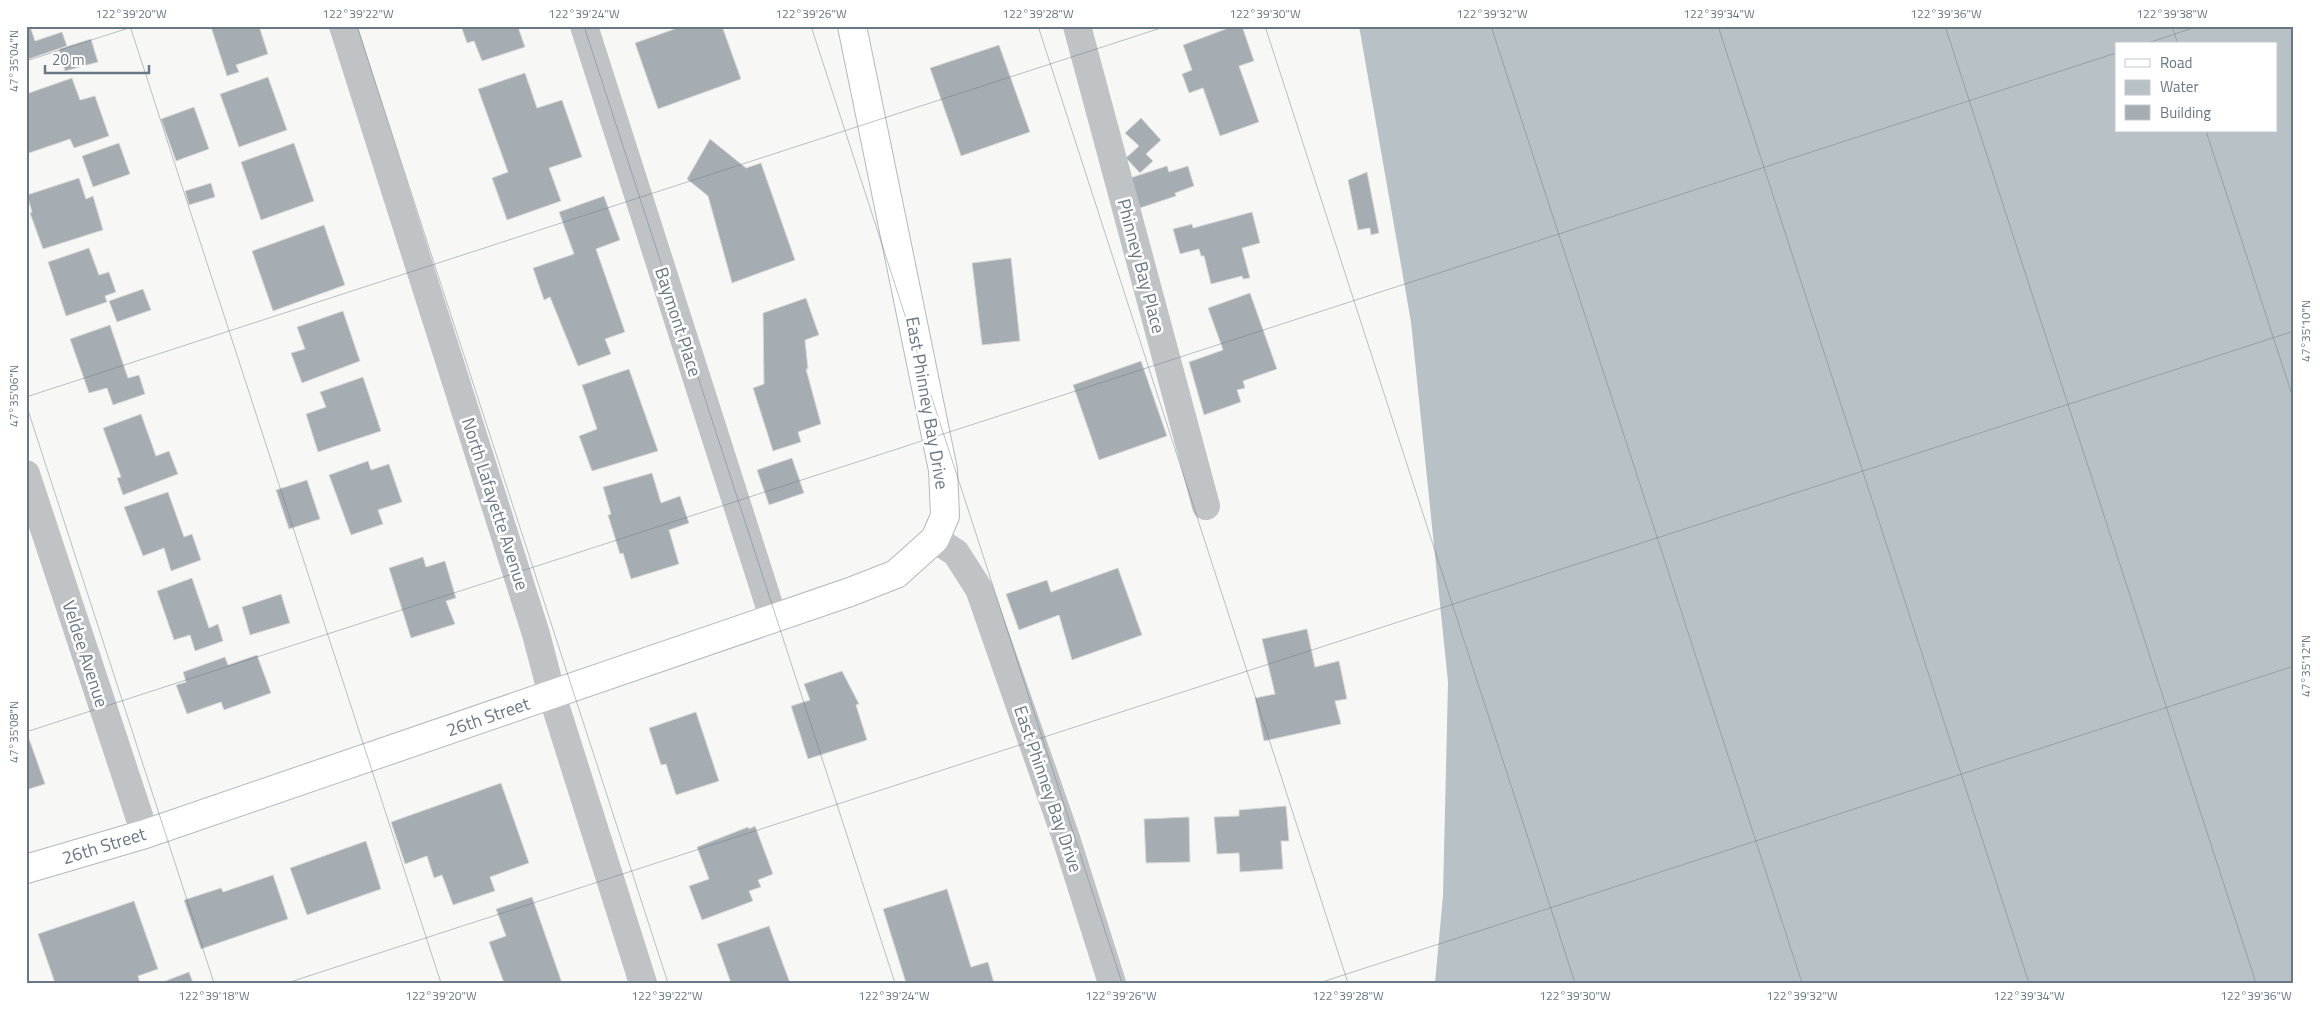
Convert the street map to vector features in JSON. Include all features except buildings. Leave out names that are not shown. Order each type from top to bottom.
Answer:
[{"type":"street","name":"North Lafayette Avenue","points":[[343,26],[536,634],[552,695],[642,983]]},
{"type":"street","name":"Baymont Place","points":[[584,26],[773,617]]},
{"type":"street","name":"East Phinney Bay Drive","points":[[852,26],[944,470],[945,516],[935,538],[956,553],[979,589],[1066,838],[1112,983]]},
{"type":"street","name":"Phinney Bay Place","points":[[1076,26],[1206,506]]},
{"type":"street","name":"Veldee Avenue","points":[[26,474],[145,834]]},
{"type":"street","name":"26th Street","points":[[26,868],[145,834],[552,695],[896,574],[935,538]]},
{"type":"water","points":[[1359,26],[2294,26],[2294,983],[1435,983],[1443,895],[1448,682],[1411,322]]}]
